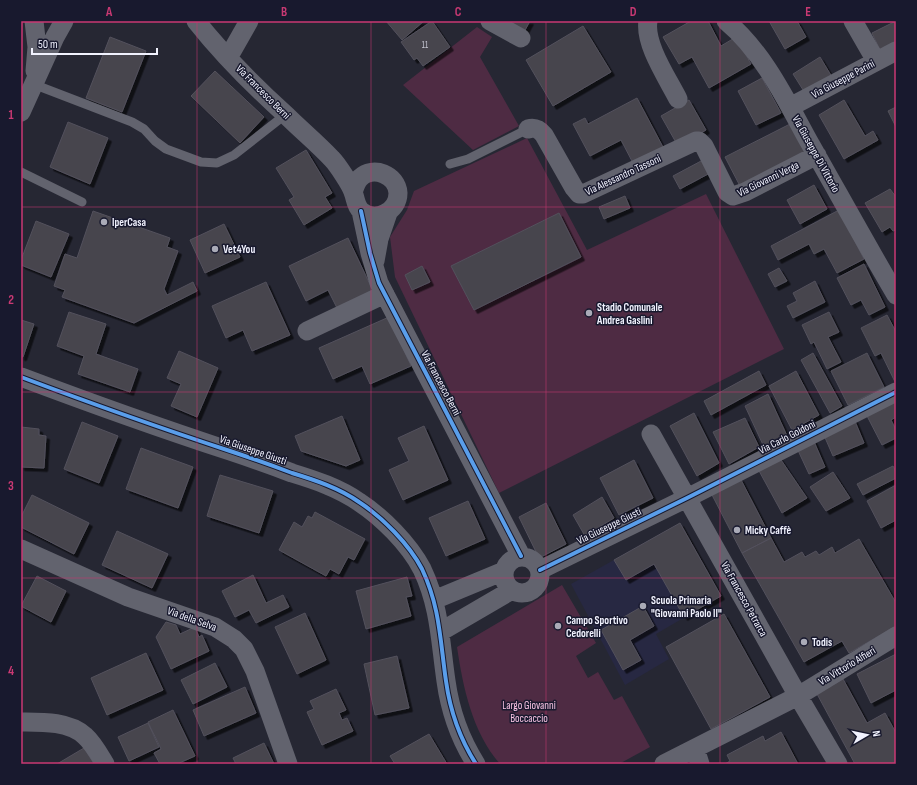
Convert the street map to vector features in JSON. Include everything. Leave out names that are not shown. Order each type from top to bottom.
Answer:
[{"type":"street","points":[[33,84],[36,47],[34,21]]},
{"type":"street","points":[[42,21],[52,23],[60,21]]},
{"type":"street","points":[[21,112],[55,37],[64,21]]},
{"type":"street","name":"Via Francesco Berni","points":[[196,21],[228,58],[333,160],[354,192],[354,199],[361,211],[375,271],[385,294],[521,556]]},
{"type":"street","points":[[228,58],[249,21]]},
{"type":"street","points":[[490,21],[521,38]]},
{"type":"street","points":[[648,21],[648,34],[651,46],[678,99]]},
{"type":"street","name":"Via Giuseppe Di Vittorio","points":[[726,21],[756,52],[790,108],[896,295]]},
{"type":"street","points":[[853,21],[876,61]]},
{"type":"street","name":"Via Giuseppe Parini","points":[[790,108],[896,51]]},
{"type":"street","name":"Via Alessandro Tassoni","points":[[528,129],[535,128],[544,134],[574,188],[579,194],[583,194],[693,142],[699,141],[702,143]]},
{"type":"street","name":"Via Giovanni Verga","points":[[702,143],[727,192],[733,196],[745,192],[817,155]]},
{"type":"street","name":"Via Francesco Berni","points":[[333,160],[365,174],[380,172],[393,180],[396,186],[398,193],[397,201],[388,213],[379,239],[375,271]]},
{"type":"street","points":[[354,192],[356,185],[365,174]]},
{"type":"street","points":[[361,211],[368,215],[374,216],[382,216],[388,213]]},
{"type":"street","points":[[307,331],[385,294]]},
{"type":"street","name":"Via Giuseppe Giusti","points":[[21,377],[147,423],[333,487],[347,494],[372,511],[400,538],[421,566],[434,600],[440,632]]},
{"type":"street","name":"Via Carlo Goldoni","points":[[687,498],[896,392]]},
{"type":"street","name":"Via Francesco Petrarca","points":[[650,434],[838,764]]},
{"type":"street","name":"Via Giuseppe Giusti","points":[[540,570],[687,498]]},
{"type":"street","name":"Via della Selva","points":[[21,549],[128,597],[215,627],[234,639],[244,649],[253,667],[288,764]]},
{"type":"street","points":[[521,556],[528,557],[537,564],[540,570],[541,576],[535,588],[530,591],[518,593],[512,590],[505,582],[504,572],[510,561],[515,558],[521,556]]},
{"type":"street","points":[[434,600],[504,572]]},
{"type":"street","points":[[476,764],[465,745],[454,717],[446,683],[440,632],[512,590]]},
{"type":"street","name":"Via Vittorio Alfieri","points":[[798,696],[896,636]]},
{"type":"street","points":[[664,764],[698,756],[798,696]]},
{"type":"street","points":[[21,722],[61,725],[77,730],[87,738],[105,764]]},
{"type":"lane","points":[[33,84],[132,122],[144,129],[155,141],[166,149],[205,163],[217,162],[229,158],[285,114]]},
{"type":"lane","points":[[450,164],[468,159],[528,129]]},
{"type":"lane","points":[[21,172],[82,202]]},
{"type":"shaded area","name":"Scuola Primaria \"Giovanni Paolo II\"","points":[[680,523],[721,596],[656,634],[669,659],[625,685],[571,584]]},
{"type":"green space","points":[[477,27],[492,37],[480,57],[519,126],[473,150],[403,85]]},
{"type":"green space","name":"Stadio Comunale Andrea Gaslini","points":[[527,138],[587,250],[706,194],[784,349],[499,493],[395,277],[390,237],[407,210],[414,191]]},
{"type":"green space","name":"Largo Giovanni Boccaccio","points":[[562,585],[596,643],[576,656],[588,678],[598,672],[614,700],[622,696],[650,747],[619,764],[500,764],[482,738],[470,708],[462,678],[457,647]]},
{"type":"building","points":[[386,21],[424,21],[402,40]]},
{"type":"building","points":[[432,21],[450,47],[423,66],[417,58],[414,60],[401,42]]},
{"type":"building","points":[[505,21],[530,21],[524,32]]},
{"type":"building","points":[[691,21],[708,21],[721,46],[736,37],[751,64],[709,88],[692,57],[679,64],[663,37]]},
{"type":"building","points":[[769,21],[797,21],[806,37],[785,49]]},
{"type":"building","points":[[896,21],[896,44],[881,52],[872,33]]},
{"type":"building","points":[[583,26],[611,72],[553,106],[526,60]]},
{"type":"building","points":[[110,37],[146,51],[122,112],[86,98]]},
{"type":"building","points":[[820,57],[832,77],[805,93],[793,74]]},
{"type":"building","points":[[215,71],[264,117],[240,143],[191,96]]},
{"type":"building","points":[[762,78],[781,113],[756,125],[738,91]]},
{"type":"building","points":[[637,98],[664,149],[634,165],[621,140],[590,156],[573,124],[585,118],[588,124]]},
{"type":"building","points":[[689,100],[706,130],[678,146],[661,116]]},
{"type":"building","points":[[844,100],[865,136],[873,131],[878,140],[844,159],[819,115]]},
{"type":"building","points":[[896,107],[896,127],[888,111]]},
{"type":"building","points":[[68,122],[108,138],[90,184],[50,167]]},
{"type":"building","points":[[792,123],[808,154],[741,188],[725,157]]},
{"type":"building","points":[[306,150],[332,193],[325,197],[332,208],[304,225],[289,200],[294,197],[276,168]]},
{"type":"building","points":[[703,160],[710,173],[680,189],[673,176]]},
{"type":"building","points":[[814,185],[827,209],[800,224],[787,200]]},
{"type":"building","points":[[890,189],[896,197],[896,230],[893,231],[890,227],[882,232],[865,203]]},
{"type":"building","points":[[625,196],[630,208],[604,219],[599,207]]},
{"type":"building","points":[[839,210],[864,259],[837,273],[824,249],[814,254],[809,244],[778,260],[771,246]]},
{"type":"building","points":[[93,211],[170,238],[167,247],[178,251],[164,289],[167,295],[193,282],[197,291],[134,323],[62,297],[65,290],[54,286],[65,254],[77,258]]},
{"type":"building","points":[[559,213],[581,257],[474,310],[451,266]]},
{"type":"building","points":[[36,221],[69,234],[51,277],[21,265],[21,260]]},
{"type":"building","name":"Vet4You","points":[[224,224],[240,257],[205,273],[190,240]]},
{"type":"building","points":[[348,238],[374,293],[338,310],[328,290],[306,301],[289,266]]},
{"type":"building","points":[[864,264],[885,307],[869,315],[861,300],[851,305],[837,278]]},
{"type":"building","points":[[422,266],[430,282],[412,290],[405,275]]},
{"type":"building","points":[[779,268],[787,281],[775,287],[768,274]]},
{"type":"building","points":[[815,281],[825,302],[793,318],[787,306],[797,301],[793,293]]},
{"type":"building","points":[[266,282],[290,335],[252,351],[243,330],[226,338],[212,306]]},
{"type":"building","points":[[69,312],[106,324],[96,354],[138,369],[130,392],[78,374],[84,356],[57,346]]},
{"type":"building","points":[[829,312],[839,332],[828,337],[841,362],[827,369],[814,342],[811,344],[802,325]]},
{"type":"building","points":[[887,315],[896,332],[896,384],[881,353],[875,356],[861,328]]},
{"type":"building","points":[[389,317],[411,366],[370,384],[362,366],[333,379],[319,348]]},
{"type":"building","points":[[21,320],[34,324],[23,357],[21,357]]},
{"type":"building","points":[[179,351],[218,368],[197,417],[171,406],[181,384],[167,378]]},
{"type":"building","points":[[813,353],[842,406],[830,413],[801,360]]},
{"type":"building","points":[[867,353],[884,387],[848,405],[831,371]]},
{"type":"building","points":[[759,371],[766,385],[711,415],[704,401]]},
{"type":"building","points":[[796,371],[819,415],[792,430],[769,386]]},
{"type":"building","points":[[768,394],[788,438],[764,447],[745,406]]},
{"type":"building","points":[[896,398],[896,417],[891,420],[896,430],[896,438],[882,445],[866,414]]},
{"type":"building","points":[[694,413],[719,463],[697,476],[670,426]]},
{"type":"building","points":[[342,416],[360,460],[346,466],[301,451],[295,436]]},
{"type":"building","points":[[745,418],[759,447],[729,464],[713,432]]},
{"type":"building","points":[[854,419],[864,443],[833,456],[823,433]]},
{"type":"building","points":[[82,422],[118,436],[99,483],[64,469]]},
{"type":"building","points":[[424,426],[448,480],[403,500],[389,470],[409,461],[398,438]]},
{"type":"building","points":[[21,427],[39,429],[39,435],[46,436],[44,468],[21,467]]},
{"type":"building","points":[[812,437],[825,467],[809,474],[795,444]]},
{"type":"building","points":[[141,448],[193,467],[178,508],[126,489]]},
{"type":"building","points":[[779,457],[807,498],[782,513],[758,469]]},
{"type":"building","points":[[634,460],[653,498],[619,515],[600,478]]},
{"type":"building","points":[[893,466],[896,472],[896,478],[863,495],[857,484]]},
{"type":"building","points":[[833,472],[850,498],[826,511],[810,487]]},
{"type":"building","points":[[220,475],[273,491],[259,533],[207,516]]},
{"type":"building","points":[[740,478],[771,538],[742,553],[711,493]]},
{"type":"building","points":[[896,485],[896,520],[881,528],[867,501]]},
{"type":"building","points":[[32,495],[89,523],[74,554],[21,527],[21,517]]},
{"type":"building","points":[[602,497],[614,518],[585,536],[573,515]]},
{"type":"building","points":[[468,501],[485,539],[446,556],[429,518]]},
{"type":"building","points":[[546,503],[566,544],[539,558],[519,517]]},
{"type":"building","points":[[315,512],[365,539],[354,560],[348,557],[339,574],[330,569],[326,576],[279,550],[294,522],[302,527],[308,516],[312,518]]},
{"type":"building","points":[[680,523],[721,596],[684,617],[654,564],[626,580],[614,560]]},
{"type":"building","points":[[117,531],[168,554],[152,588],[102,565]]},
{"type":"building","points":[[771,538],[784,562],[802,552],[805,557],[816,551],[819,555],[832,547],[835,553],[859,539],[896,603],[896,626],[849,653],[842,641],[804,662],[742,553]]},
{"type":"building","points":[[253,575],[266,603],[283,595],[289,607],[256,623],[249,610],[235,617],[222,591]]},
{"type":"building","points":[[37,576],[66,591],[51,622],[21,606]]},
{"type":"building","points":[[407,577],[412,596],[406,597],[411,616],[366,629],[356,591]]},
{"type":"building","points":[[643,606],[654,626],[630,640],[641,660],[623,670],[601,630]]},
{"type":"building","points":[[305,613],[326,660],[297,674],[275,627]]},
{"type":"building","points":[[724,614],[770,697],[711,729],[666,647]]},
{"type":"building","points":[[166,622],[176,625],[180,634],[195,627],[199,637],[202,635],[209,651],[171,669],[156,637]]},
{"type":"building","points":[[146,653],[163,690],[107,715],[91,678]]},
{"type":"building","points":[[896,654],[896,690],[871,703],[857,674]]},
{"type":"building","points":[[397,656],[409,708],[375,715],[364,664]]},
{"type":"building","points":[[215,663],[227,687],[193,704],[181,680]]},
{"type":"building","points":[[843,679],[867,723],[885,713],[896,733],[896,764],[855,764],[817,694]]},
{"type":"building","points":[[245,687],[256,713],[204,736],[193,710]]},
{"type":"building","points":[[336,689],[346,710],[339,713],[342,720],[347,718],[353,731],[322,745],[307,712],[314,709],[310,701]]},
{"type":"building","points":[[173,710],[195,756],[177,764],[160,764],[154,753],[161,749],[148,722]]},
{"type":"building","points":[[148,723],[159,747],[129,761],[118,737]]},
{"type":"building","points":[[781,732],[798,764],[725,764],[730,761],[727,755],[763,736],[765,741]]},
{"type":"building","points":[[429,734],[447,764],[395,764],[390,756]]},
{"type":"building","points":[[264,743],[274,764],[236,764],[233,758]]},
{"type":"building","points":[[84,748],[94,764],[57,764]]},
{"type":"cycle path","points":[[361,211],[370,253],[379,283],[521,556]]},
{"type":"cycle path","points":[[21,377],[125,415],[327,485],[351,497],[377,515],[410,550],[422,569],[428,583],[436,610],[450,703],[456,724],[465,745],[476,764]]},
{"type":"cycle path","points":[[540,570],[687,498],[896,392]]},
{"type":"place","name":"IperCasa","points":[[104,222]]},
{"type":"place","name":"Vet4You","points":[[215,249]]},
{"type":"place","name":"Stadio Comunale Andrea Gaslini","points":[[589,313]]},
{"type":"place","name":"Micky Caffè","points":[[737,530]]},
{"type":"place","name":"Scuola Primaria \"Giovanni Paolo II\"","points":[[643,606]]},
{"type":"place","name":"Campo Sportivo Cedorelli","points":[[558,626]]},
{"type":"place","name":"Todis","points":[[804,642]]}]
